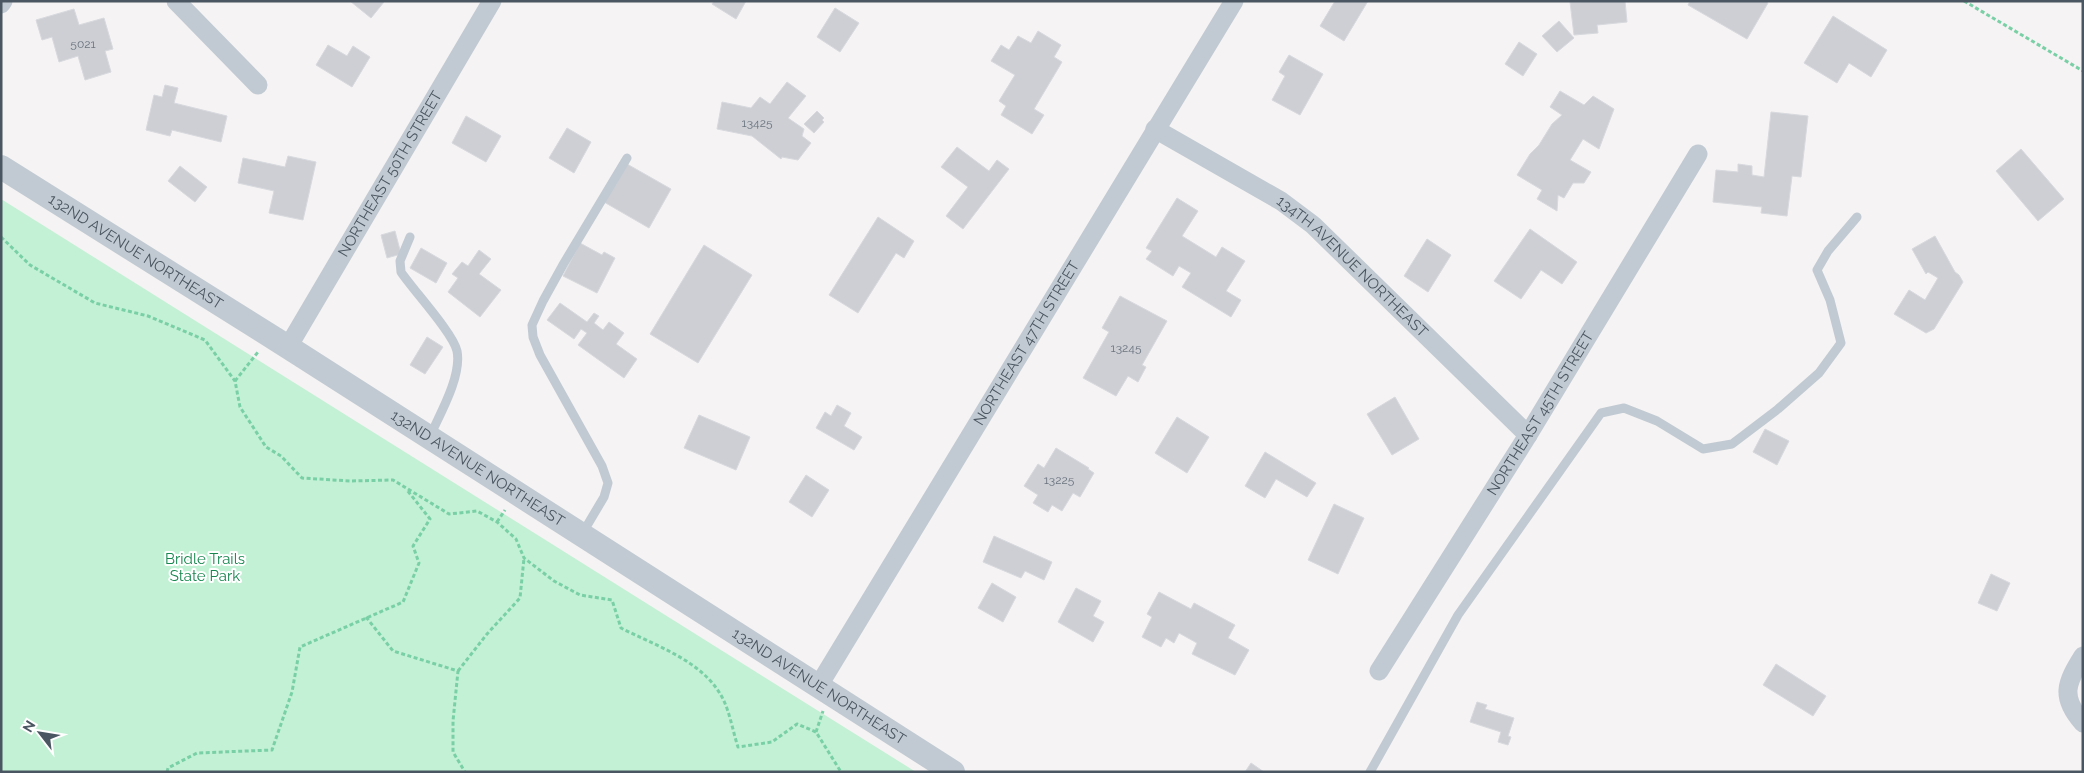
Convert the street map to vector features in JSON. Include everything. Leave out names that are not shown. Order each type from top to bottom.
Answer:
[{"type":"street","points":[[176,1],[258,85]]},
{"type":"street","name":"NORTHEAST 50TH STREET","points":[[279,341],[492,1]]},
{"type":"street","name":"NORTHEAST 47TH STREET","points":[[819,685],[1234,1]]},
{"type":"street","name":"134TH AVENUE NORTHEAST","points":[[1155,129],[1281,201],[1313,225],[1528,435]]},
{"type":"street","name":"NORTHEAST 45TH STREET","points":[[1379,670],[1528,435],[1698,154]]},
{"type":"street","name":"132ND AVENUE NORTHEAST","points":[[1,167],[279,341],[953,772]]},
{"type":"street","points":[[2083,656],[2072,674],[2067,687],[2068,703],[2083,723]]},
{"type":"lane","points":[[582,534],[604,497],[608,483],[602,466],[540,356],[533,337],[532,325],[564,264],[627,158]]},
{"type":"lane","points":[[1370,772],[1458,615],[1601,413],[1624,408],[1657,421],[1703,449],[1732,444],[1778,409],[1819,373],[1841,343],[1830,300],[1817,270],[1828,251],[1857,217]]},
{"type":"lane","points":[[410,237],[400,262],[401,272],[457,350],[457,364],[448,397],[429,438]]},
{"type":"path","points":[[1964,1],[2083,71]]},
{"type":"path","points":[[1,237],[30,265],[95,303],[148,316],[205,340],[235,381],[240,407],[266,447],[281,456],[302,478],[350,481],[393,480],[449,514],[477,511],[497,522],[516,539],[524,558],[554,582],[580,596],[612,600],[621,628],[688,662],[708,678],[723,699],[738,747],[772,742],[797,724],[816,732],[841,772]]},
{"type":"path","points":[[235,381],[279,341]]},
{"type":"path","points":[[167,772],[168,768],[197,753],[272,750],[292,692],[300,647],[402,602],[419,562],[413,546],[430,519],[405,489]]},
{"type":"path","points":[[465,772],[452,752],[458,671],[487,634],[520,598],[524,558]]},
{"type":"path","points":[[366,617],[393,651],[458,671]]},
{"type":"path","points":[[816,732],[823,711]]},
{"type":"green space","name":"Bridle Trails State Park","points":[[1,199],[820,712],[916,772],[1,772]]},
{"type":"building","points":[[350,1],[383,1],[384,2],[371,18]]},
{"type":"building","points":[[714,1],[746,1],[736,19],[712,4]]},
{"type":"building","points":[[1335,1],[1368,1],[1344,41],[1320,26]]},
{"type":"building","points":[[1625,1],[1627,22],[1597,25],[1598,33],[1574,35],[1570,2]]},
{"type":"building","points":[[1690,1],[1766,1],[1768,3],[1747,39],[1688,5]]},
{"type":"building","points":[[835,8],[859,23],[840,52],[817,37]]},
{"type":"building","points":[[74,9],[79,25],[104,18],[113,49],[105,51],[111,72],[85,80],[78,56],[59,62],[52,37],[42,40],[36,20]]},
{"type":"building","points":[[1833,16],[1887,50],[1871,77],[1849,63],[1837,83],[1804,63]]},
{"type":"building","points":[[1559,21],[1574,38],[1557,52],[1542,36]]},
{"type":"building","points":[[1038,31],[1061,45],[1054,57],[1062,62],[1034,109],[1044,115],[1032,134],[1001,115],[1006,106],[999,101],[1015,75],[991,61],[1001,45],[1009,50],[1018,36],[1031,43]]},
{"type":"building","points":[[1519,42],[1537,54],[1523,76],[1505,64]]},
{"type":"building","points":[[328,45],[347,56],[353,46],[370,57],[352,87],[316,65]]},
{"type":"building","points":[[1289,55],[1323,74],[1300,115],[1272,100],[1285,76],[1279,72]]},
{"type":"building","points":[[787,82],[806,96],[788,118],[804,129],[802,136],[811,143],[798,160],[782,157],[781,159],[752,136],[717,129],[722,102],[751,108],[760,97],[770,104]]},
{"type":"building","points":[[165,85],[178,88],[174,103],[227,116],[221,142],[172,130],[170,136],[146,130],[154,95],[162,97]]},
{"type":"building","points":[[1560,91],[1584,105],[1593,96],[1614,109],[1599,149],[1583,139],[1570,160],[1591,172],[1584,183],[1573,183],[1564,198],[1558,195],[1557,211],[1537,199],[1542,190],[1517,175],[1552,124],[1562,115],[1550,107]]},
{"type":"building","points":[[817,111],[824,118],[822,120],[824,122],[814,133],[804,124]]},
{"type":"building","points":[[1771,112],[1808,116],[1801,177],[1792,176],[1787,216],[1761,213],[1762,207],[1713,202],[1716,170],[1738,172],[1738,164],[1752,166],[1752,175],[1764,177]]},
{"type":"building","points":[[466,116],[501,136],[486,162],[452,143]]},
{"type":"building","points":[[567,128],[591,142],[574,173],[549,158]]},
{"type":"building","points":[[957,147],[989,171],[997,160],[1009,169],[963,229],[946,216],[968,187],[941,167]]},
{"type":"building","points":[[2021,149],[2064,199],[2038,221],[1996,171]]},
{"type":"building","points":[[288,156],[316,162],[303,220],[269,213],[274,191],[238,183],[243,158],[285,167]]},
{"type":"building","points":[[627,164],[671,189],[649,228],[604,202]]},
{"type":"building","points":[[180,166],[207,187],[195,202],[168,181]]},
{"type":"building","points":[[1177,198],[1198,211],[1182,236],[1216,257],[1222,247],[1245,261],[1226,291],[1241,300],[1231,317],[1182,287],[1191,273],[1179,266],[1173,276],[1146,259],[1152,251],[1146,248]]},
{"type":"building","points":[[878,217],[914,241],[904,258],[896,253],[858,313],[829,295]]},
{"type":"building","points":[[1530,229],[1577,262],[1562,284],[1541,270],[1521,299],[1494,281]]},
{"type":"building","points":[[395,231],[401,254],[387,258],[381,235]]},
{"type":"building","points":[[1935,236],[1955,272],[1963,282],[1934,329],[1926,333],[1894,314],[1909,290],[1925,300],[1938,278],[1928,272],[1926,274],[1912,249]]},
{"type":"building","points":[[1427,239],[1451,255],[1428,292],[1404,276]]},
{"type":"building","points":[[580,243],[602,255],[604,252],[615,258],[597,293],[563,276]]},
{"type":"building","points":[[704,245],[752,275],[698,363],[650,334]]},
{"type":"building","points":[[421,248],[447,263],[436,283],[410,268]]},
{"type":"building","points":[[479,250],[491,259],[479,274],[501,290],[480,317],[448,292],[458,278],[452,274],[462,262],[468,266]]},
{"type":"building","points":[[1120,296],[1167,321],[1142,365],[1146,367],[1138,382],[1128,376],[1116,396],[1083,378],[1109,332],[1102,328]]},
{"type":"building","points":[[560,303],[587,322],[594,313],[599,316],[594,323],[603,330],[609,322],[624,333],[616,344],[637,359],[624,378],[578,345],[587,333],[581,329],[574,339],[547,320]]},
{"type":"building","points":[[427,337],[443,347],[425,374],[410,365]]},
{"type":"building","points":[[1395,397],[1419,439],[1392,455],[1367,414]]},
{"type":"building","points":[[837,405],[851,413],[844,426],[862,437],[854,450],[816,428],[825,412],[831,416]]},
{"type":"building","points":[[699,415],[750,437],[736,470],[684,448]]},
{"type":"building","points":[[1177,417],[1209,437],[1187,473],[1155,453]]},
{"type":"building","points":[[1765,429],[1789,441],[1777,465],[1753,452]]},
{"type":"building","points":[[1056,448],[1094,473],[1080,497],[1073,493],[1062,511],[1052,505],[1048,512],[1033,503],[1038,495],[1024,486],[1038,464],[1044,468]]},
{"type":"building","points":[[1265,452],[1316,483],[1307,497],[1276,479],[1265,498],[1245,486]]},
{"type":"building","points":[[806,475],[829,490],[812,517],[789,502]]},
{"type":"building","points":[[1334,504],[1364,518],[1338,574],[1308,560]]},
{"type":"building","points":[[994,536],[1052,562],[1044,580],[1025,571],[1021,578],[983,562]]},
{"type":"building","points":[[1991,574],[2010,583],[1997,611],[1978,603]]},
{"type":"building","points":[[992,583],[1016,597],[1003,622],[978,608]]},
{"type":"building","points":[[1076,588],[1101,601],[1093,616],[1104,622],[1093,642],[1058,622]]},
{"type":"building","points":[[1159,592],[1191,609],[1194,603],[1235,625],[1228,638],[1249,650],[1235,675],[1192,654],[1197,643],[1179,633],[1174,643],[1166,638],[1161,647],[1142,637],[1152,617],[1147,614]]},
{"type":"building","points":[[1776,664],[1826,696],[1813,716],[1763,685]]},
{"type":"building","points":[[1477,702],[1487,705],[1485,709],[1514,718],[1508,736],[1511,737],[1508,745],[1498,742],[1501,732],[1470,722]]},
{"type":"building","points":[[1251,763],[1264,772],[1245,772]]}]
